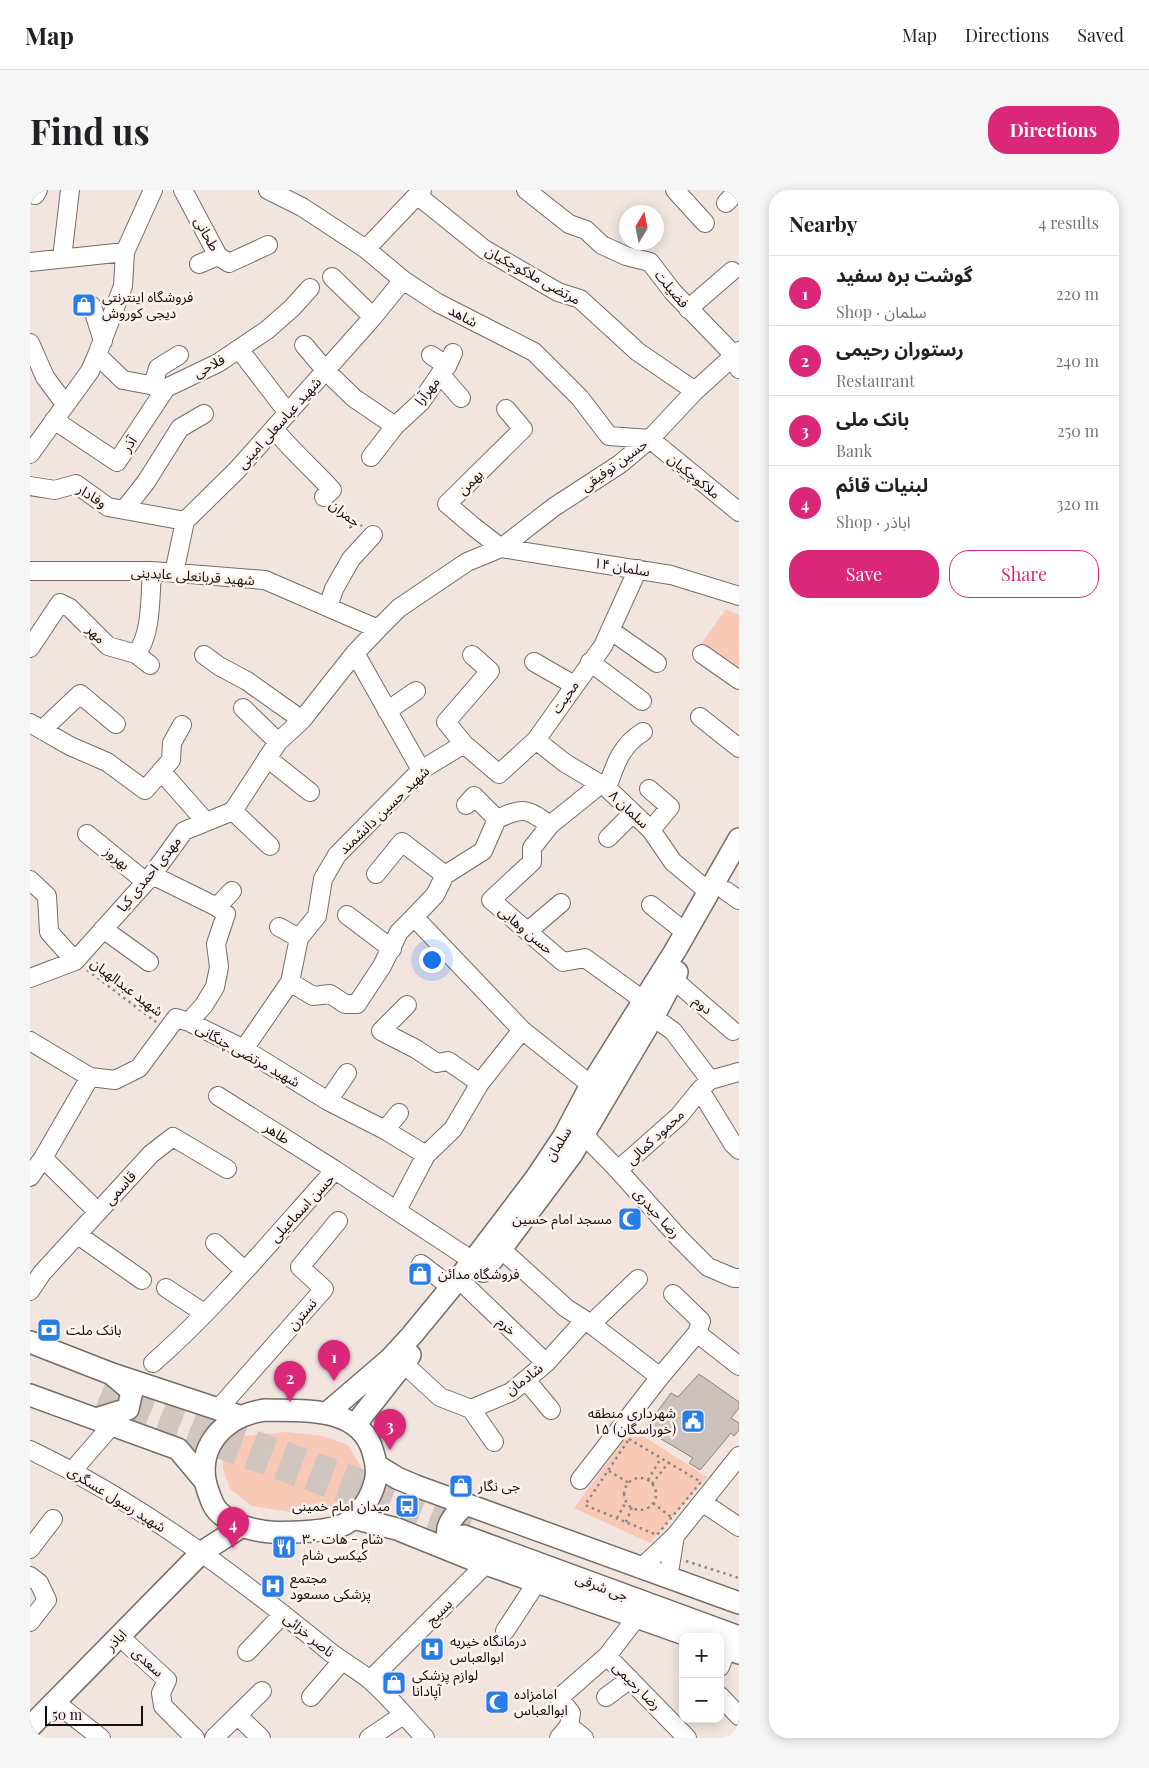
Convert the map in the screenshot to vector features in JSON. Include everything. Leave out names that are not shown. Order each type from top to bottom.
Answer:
[{"type":"main road","name":"سلمان","points":[[668,974],[685,932],[724,894],[739,839]]},
{"type":"main road","name":"سلمان","points":[[327,1412],[390,1359],[501,1249],[572,1154],[648,1008],[668,974],[724,894],[739,867]]},
{"type":"main road","name":"سلمان","points":[[355,1425],[460,1288],[473,1261],[536,1178],[564,1136],[591,1085],[648,1008]]},
{"type":"main road","points":[[30,1342],[104,1402]]},
{"type":"main road","points":[[30,1358],[178,1449],[204,1480],[213,1504],[220,1514],[241,1527],[263,1532],[312,1531],[330,1529],[344,1524],[363,1508],[370,1496],[375,1481],[376,1465],[370,1442],[355,1425],[327,1412],[252,1411],[239,1416],[223,1427],[212,1442],[205,1461],[204,1480]]},
{"type":"main road","points":[[30,1380],[104,1402]]},
{"type":"main road","points":[[30,1395],[104,1402],[219,1408],[239,1416]]},
{"type":"main road","points":[[376,1465],[397,1478],[465,1529],[486,1564],[682,1633]]},
{"type":"main road","name":"اباذر","points":[[202,1552],[210,1532],[213,1504]]},
{"type":"main road","points":[[353,1518],[397,1529],[465,1529],[640,1568],[739,1603]]},
{"type":"main road","name":"اباذر","points":[[30,1727],[202,1552],[241,1527]]},
{"type":"main road","name":"جی شرقی","points":[[465,1529],[739,1614]]},
{"type":"main road","name":"جی شرقی","points":[[465,1529],[729,1650]]},
{"type":"street","points":[[62,258],[70,190]]},
{"type":"street","points":[[30,454],[90,370],[123,286],[125,252],[153,190]]},
{"type":"street","name":"طحانی","points":[[183,190],[218,256],[229,263],[268,245]]},
{"type":"street","name":"شاهد","points":[[268,190],[302,207],[366,250],[403,280],[438,303],[534,352],[580,398],[609,436],[650,439]]},
{"type":"street","name":"فضیلت","points":[[526,190],[569,224],[586,230],[602,245],[626,256],[650,262],[688,309],[737,358]]},
{"type":"street","points":[[676,190],[705,223]]},
{"type":"street","points":[[726,204],[738,190]]},
{"type":"street","points":[[366,250],[420,193]]},
{"type":"street","name":"مرتضی ملاکوچکیان","points":[[420,193],[484,249],[558,292],[580,299],[638,352],[695,392]]},
{"type":"street","points":[[30,262],[125,252]]},
{"type":"street","points":[[199,264],[218,256]]},
{"type":"street","points":[[688,309],[732,271]]},
{"type":"street","points":[[332,278],[373,318]]},
{"type":"street","name":"شهید عباسعلی امینی","points":[[185,521],[237,470],[373,318],[403,280]]},
{"type":"street","name":"فلاحی","points":[[159,387],[218,363],[267,330],[292,308],[310,288]]},
{"type":"street","points":[[92,306],[100,348],[123,380],[159,387],[158,368],[180,355]]},
{"type":"street","points":[[30,343],[45,377],[65,404]]},
{"type":"street","points":[[304,345],[326,371],[354,398],[394,426]]},
{"type":"street","points":[[239,349],[288,413]]},
{"type":"street","points":[[431,355],[447,364],[461,398]]},
{"type":"street","name":"حسین توفیقی","points":[[502,548],[554,507],[620,464],[650,439],[695,392],[737,358]]},
{"type":"street","name":"مهرآرا","points":[[371,456],[394,426],[422,402],[447,364]]},
{"type":"street","name":"آذر","points":[[54,420],[117,462],[159,387]]},
{"type":"street","name":"بهمن","points":[[502,548],[474,528],[447,504],[527,434],[506,409]]},
{"type":"street","points":[[124,510],[146,482],[180,428],[204,414]]},
{"type":"street","name":"چمران","points":[[274,429],[292,451],[332,490],[324,497]]},
{"type":"street","name":"ملاکوچکیان","points":[[650,439],[739,512]]},
{"type":"street","name":"وفادار","points":[[30,486],[55,490],[76,484],[108,507],[185,521]]},
{"type":"street","points":[[174,573],[185,521]]},
{"type":"street","name":"چمران","points":[[328,607],[334,589],[351,559],[373,535]]},
{"type":"street","points":[[270,846],[232,811],[278,742],[302,720],[355,653],[399,608],[467,562],[502,548]]},
{"type":"street","name":"سلمان ۱۴","points":[[502,548],[671,575],[739,596]]},
{"type":"street","name":"محبت","points":[[464,744],[499,774],[536,740],[602,646],[638,569]]},
{"type":"street","name":"شهید قربانعلی عابدینی","points":[[30,571],[152,571],[265,580],[378,629]]},
{"type":"street","points":[[150,665],[136,654],[142,646],[146,634],[152,571]]},
{"type":"street","name":"مهر","points":[[30,648],[60,604],[70,608],[108,646],[136,654]]},
{"type":"street","points":[[610,630],[657,663]]},
{"type":"street","points":[[355,653],[421,770]]},
{"type":"street","points":[[702,654],[739,680]]},
{"type":"street","points":[[204,655],[219,666],[247,681],[302,720]]},
{"type":"street","points":[[464,744],[446,722],[490,671],[472,655]]},
{"type":"street","points":[[534,662],[574,685]]},
{"type":"street","points":[[590,662],[642,701]]},
{"type":"street","points":[[387,711],[416,690]]},
{"type":"street","points":[[116,724],[80,694],[36,727],[70,746],[107,762],[145,790],[171,760],[172,743],[182,725]]},
{"type":"street","points":[[243,708],[278,742]]},
{"type":"street","points":[[700,717],[739,748]]},
{"type":"street","points":[[290,982],[313,996],[330,994],[345,1004],[357,1004],[392,949],[399,932],[435,895],[445,875],[483,851],[497,819],[516,810],[530,811],[550,825],[604,786],[631,739],[643,732]]},
{"type":"street","name":"سلمان ۸","points":[[536,740],[564,763],[604,786],[651,830],[673,862],[724,894]]},
{"type":"street","name":"شهید حسین دانشمند","points":[[244,1050],[290,982],[299,938],[317,916],[323,878],[337,855],[421,770],[464,744]]},
{"type":"street","points":[[267,758],[310,792]]},
{"type":"street","points":[[161,771],[206,822]]},
{"type":"street","points":[[649,789],[670,808],[651,830]]},
{"type":"street","points":[[466,806],[474,796],[497,819]]},
{"type":"street","name":"مهدی احمدی کیا","points":[[31,977],[75,961],[149,879],[184,831],[232,811]]},
{"type":"street","points":[[608,838],[633,813]]},
{"type":"street","name":"حسن وهابی","points":[[550,825],[532,848],[532,862],[491,900],[564,962],[585,958],[648,1008]]},
{"type":"street","name":"بهروز","points":[[87,834],[149,879],[217,907]]},
{"type":"street","points":[[376,874],[402,842],[445,875]]},
{"type":"street","points":[[30,880],[47,896],[49,932],[75,961]]},
{"type":"street","points":[[189,1022],[204,1005],[215,987],[219,967],[216,944],[226,914],[217,907],[232,892]]},
{"type":"street","points":[[528,931],[561,903]]},
{"type":"street","points":[[651,905],[685,932]]},
{"type":"street","points":[[347,915],[392,949]]},
{"type":"street","points":[[414,917],[522,1030],[591,1085]]},
{"type":"street","points":[[279,927],[299,938]]},
{"type":"street","points":[[103,929],[149,962]]},
{"type":"street","name":"دوم","points":[[668,974],[733,1031]]},
{"type":"street","points":[[407,1005],[381,1031],[416,1049],[437,1063],[448,1061],[480,1083]]},
{"type":"street","points":[[648,1008],[673,1031],[737,1145]]},
{"type":"street","name":"شهید مرتضی چنگانی","points":[[30,1041],[90,1077],[115,1080],[139,1068],[176,1018],[189,1022],[244,1050],[328,1101],[385,1130],[426,1156]]},
{"type":"street","points":[[397,1210],[426,1156],[453,1129],[480,1083],[522,1030]]},
{"type":"street","points":[[328,1101],[348,1073]]},
{"type":"street","points":[[705,1085],[721,1076],[738,1073]]},
{"type":"street","points":[[30,1177],[90,1077]]},
{"type":"street","name":"محمود کمالی","points":[[618,1170],[679,1116],[705,1085]]},
{"type":"street","name":"طاهر","points":[[218,1096],[335,1170]]},
{"type":"street","points":[[385,1130],[398,1113]]},
{"type":"street","name":"رضا حیدری","points":[[583,1134],[679,1238],[708,1266],[734,1278],[739,1278]]},
{"type":"street","name":"قاسمی","points":[[30,1291],[42,1273],[151,1154],[173,1137],[227,1169]]},
{"type":"street","points":[[43,1158],[98,1212]]},
{"type":"street","name":"حسن اسماعیلی","points":[[154,1363],[175,1344],[335,1170],[473,1261]]},
{"type":"street","name":"نسترن","points":[[219,1408],[324,1289],[300,1267],[338,1221]]},
{"type":"street","points":[[78,1235],[142,1280]]},
{"type":"street","points":[[215,1243],[244,1270]]},
{"type":"street","points":[[501,1249],[566,1308],[660,1377]]},
{"type":"street","name":"خرم","points":[[421,1264],[460,1288],[546,1363]]},
{"type":"street","name":"شادمان","points":[[471,1409],[511,1392],[546,1363],[638,1279]]},
{"type":"street","points":[[166,1288],[204,1313]]},
{"type":"street","points":[[580,1480],[660,1377],[697,1334],[701,1321],[673,1294]]},
{"type":"street","points":[[697,1334],[739,1366]]},
{"type":"street","points":[[403,1363],[440,1397],[471,1409],[494,1442]]},
{"type":"street","points":[[526,1380],[551,1410]]},
{"type":"street","points":[[72,1470],[104,1402]]},
{"type":"street","name":"شهید رسول عسگری","points":[[30,1450],[72,1470],[202,1552]]},
{"type":"street","points":[[640,1568],[675,1536],[739,1456]]},
{"type":"street","points":[[702,1502],[739,1527]]},
{"type":"street","points":[[30,1549],[53,1519]]},
{"type":"street","points":[[668,1578],[675,1536]]},
{"type":"street","name":"ناصر خزائی","points":[[202,1552],[342,1661],[370,1680],[425,1738]]},
{"type":"street","name":"بسیج","points":[[370,1680],[486,1564]]},
{"type":"street","points":[[30,1576],[39,1583],[47,1600],[30,1622]]},
{"type":"street","points":[[505,1631],[536,1582]]},
{"type":"street","points":[[247,1652],[283,1614]]},
{"type":"street","points":[[584,1738],[564,1732],[571,1713],[560,1698],[607,1656],[637,1617]]},
{"type":"street","name":"سعدی","points":[[119,1636],[167,1680],[161,1693],[163,1706],[195,1738]]},
{"type":"street","name":"رضا رحیمی","points":[[607,1656],[630,1679],[679,1720]]},
{"type":"street","points":[[311,1697],[342,1661]]},
{"type":"street","points":[[606,1698],[630,1679]]},
{"type":"street","points":[[214,1738],[262,1691]]},
{"type":"street","points":[[724,1700],[739,1716]]},
{"type":"street","points":[[55,1702],[101,1738]]},
{"type":"street","points":[[237,1715],[261,1738]]},
{"type":"street","points":[[369,1738],[403,1715]]},
{"type":"street","name":"رضا رحیمی","points":[[680,1723],[687,1738]]},
{"type":"path","name":"چمران","points":[[324,497],[373,535]]},
{"type":"path","name":"شهید عبدالهیان","points":[[75,961],[168,1030]]},
{"type":"path","points":[[629,1439],[669,1462],[702,1482],[657,1535],[585,1505],[629,1439]]},
{"type":"path","points":[[648,1480],[662,1458]]},
{"type":"path","points":[[652,1484],[669,1462]]},
{"type":"path","points":[[608,1471],[628,1483]]},
{"type":"path","points":[[638,1478],[648,1480],[656,1494],[652,1503],[644,1509],[639,1510],[632,1507],[626,1502],[624,1492],[628,1483],[638,1478]]},
{"type":"path","points":[[617,1518],[626,1502]]},
{"type":"path","points":[[652,1503],[671,1517]]},
{"type":"path","points":[[626,1522],[632,1507]]},
{"type":"path","points":[[672,1556],[739,1578]]},
{"type":"shaded area","points":[[726,609],[739,615],[739,671],[701,644]]},
{"type":"shaded area","points":[[632,1429],[707,1477],[650,1543],[574,1508]]},
{"type":"shaded area","points":[[286,1432],[323,1436],[348,1445],[361,1467],[358,1488],[338,1507],[296,1513],[252,1506],[230,1489],[223,1469],[223,1456],[232,1442],[245,1436]]},
{"type":"building","name":"شهرداری منطقه ۱۵ (خوراسگان)","points":[[699,1374],[739,1402],[739,1408],[731,1418],[739,1423],[739,1430],[734,1436],[731,1433],[700,1470],[689,1463],[693,1458],[658,1437],[647,1426],[671,1393],[678,1397]]},
{"type":"tunnel","points":[[104,1386],[472,1520]]},
{"type":"tunnel","points":[[97,1404],[464,1536]]},
{"type":"place","name":"فروشگاه اینترنتی دیجی کوروش","points":[[84,305]]},
{"type":"place","name":"مسجد امام حسین","points":[[630,1219]]},
{"type":"place","name":"فروشگاه مدائن","points":[[420,1274]]},
{"type":"place","name":"بانک ملت","points":[[49,1330]]},
{"type":"place","name":"گوشت بره سفید","points":[[334,1381]]},
{"type":"place","name":"رستوران رحیمی","points":[[290,1402]]},
{"type":"place","name":"شهرداری منطقه ۱۵ (خوراسگان)","points":[[693,1421]]},
{"type":"place","name":"بانک ملی","points":[[390,1450]]},
{"type":"place","name":"جی نگار","points":[[461,1486]]},
{"type":"place","name":"میدان امام خمینی","points":[[407,1506]]},
{"type":"place","name":"۳۰ شام - هات کیکسی شام","points":[[284,1547]]},
{"type":"place","name":"لبنیات قائم","points":[[233,1548]]},
{"type":"place","name":"مجتمع پزشکی مسعود","points":[[273,1586]]},
{"type":"place","name":"درمانگاه خیریه ابوالعباس","points":[[432,1649]]},
{"type":"place","name":"لوازم پزشکی آپادانا","points":[[394,1683]]},
{"type":"place","name":"امامزاده ابوالعباس","points":[[497,1702]]}]
